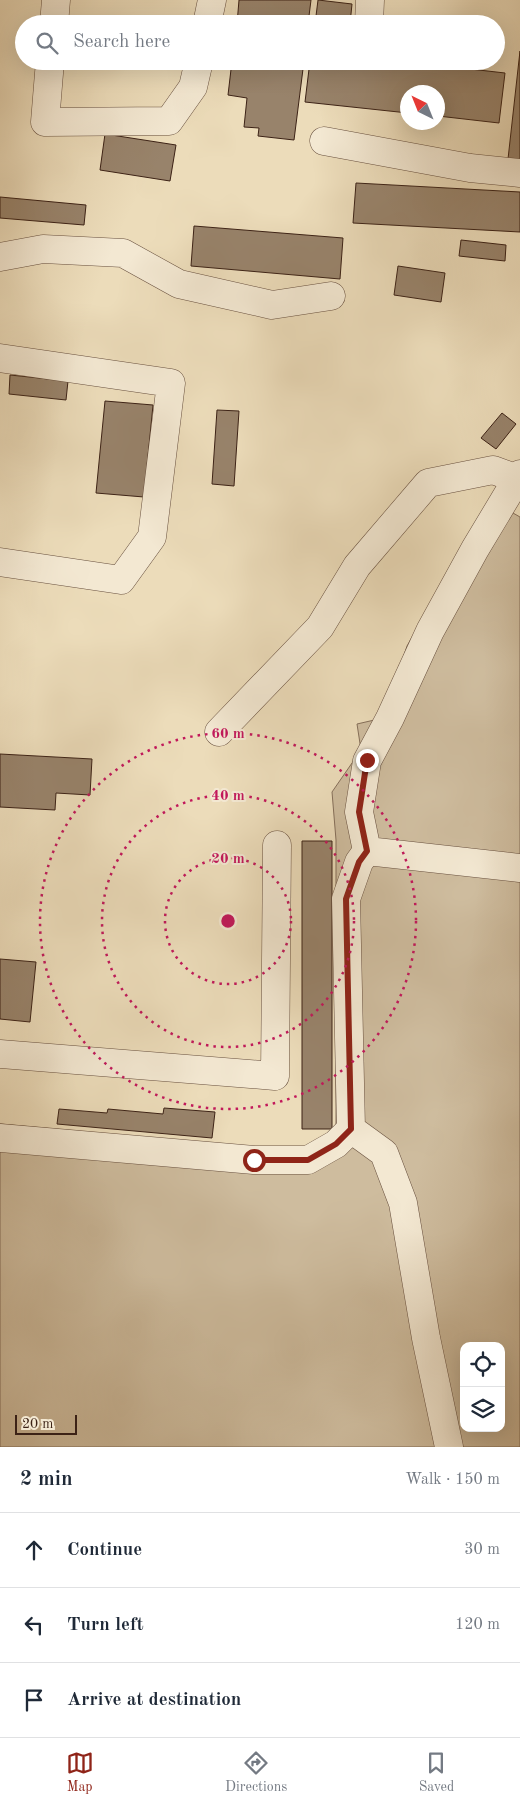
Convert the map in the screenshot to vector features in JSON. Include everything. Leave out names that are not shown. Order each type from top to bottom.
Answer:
[{"type":"lane","points":[[55,15],[56,0]]},
{"type":"lane","points":[[209,15],[212,0]]},
{"type":"lane","points":[[369,15],[370,0]]},
{"type":"lane","points":[[49,70],[45,122],[169,121],[193,87],[197,70]]},
{"type":"lane","points":[[324,141],[470,168],[520,173]]},
{"type":"lane","points":[[0,257],[43,249],[123,253],[179,284],[272,305],[331,296]]},
{"type":"lane","points":[[0,358],[171,383],[152,537],[121,580],[0,562]]},
{"type":"lane","points":[[0,1138],[254,1160],[308,1160],[336,1144],[351,1129],[346,899],[359,862],[367,851],[359,812],[367,760],[390,718],[430,631],[475,549],[519,476],[494,470],[428,483],[358,566],[320,627],[219,732]]},
{"type":"lane","points":[[0,1054],[275,1076],[277,845]]},
{"type":"lane","points":[[367,851],[520,868]]},
{"type":"lane","points":[[351,1129],[384,1153],[403,1203],[426,1338],[449,1447]]},
{"type":"shaded area","points":[[490,500],[520,517],[520,1447],[0,1447],[0,1124],[262,1148],[310,1148],[336,1130],[336,840],[332,792],[361,750],[357,724],[383,718],[407,646]]},
{"type":"building","points":[[239,0],[311,0],[309,15],[238,15]]},
{"type":"building","points":[[318,0],[352,4],[351,15],[316,15]]},
{"type":"building","points":[[520,51],[520,161],[508,159]]},
{"type":"building","points":[[231,70],[303,70],[294,140],[258,136],[259,128],[244,127],[247,98],[228,95]]},
{"type":"building","points":[[309,70],[479,70],[505,73],[499,123],[445,117],[445,85],[400,85],[400,112],[305,102]]},
{"type":"building","points":[[105,134],[176,145],[170,181],[100,170]]},
{"type":"building","points":[[356,183],[520,192],[520,232],[353,223]]},
{"type":"building","points":[[0,197],[86,205],[84,225],[0,218]]},
{"type":"building","points":[[194,226],[343,238],[340,279],[191,266]]},
{"type":"building","points":[[461,240],[506,245],[505,261],[459,256]]},
{"type":"building","points":[[398,266],[445,273],[441,302],[394,295]]},
{"type":"building","points":[[10,375],[68,381],[66,400],[9,394]]},
{"type":"building","points":[[105,401],[153,405],[144,497],[96,493]]},
{"type":"building","points":[[217,410],[239,411],[234,486],[212,484]]},
{"type":"building","points":[[502,413],[516,424],[496,449],[481,438]]},
{"type":"building","points":[[0,754],[92,759],[90,795],[56,793],[55,810],[0,807]]},
{"type":"building","points":[[302,841],[332,841],[332,1129],[302,1129]]},
{"type":"building","points":[[0,959],[36,962],[30,1022],[0,1019]]},
{"type":"building","points":[[164,1108],[215,1112],[212,1138],[57,1124],[59,1109],[107,1113],[108,1109],[163,1114]]},
{"type":"route","points":[[254,1160],[308,1160],[336,1144],[351,1129],[346,899],[359,862],[367,851],[359,812],[367,760]]}]
